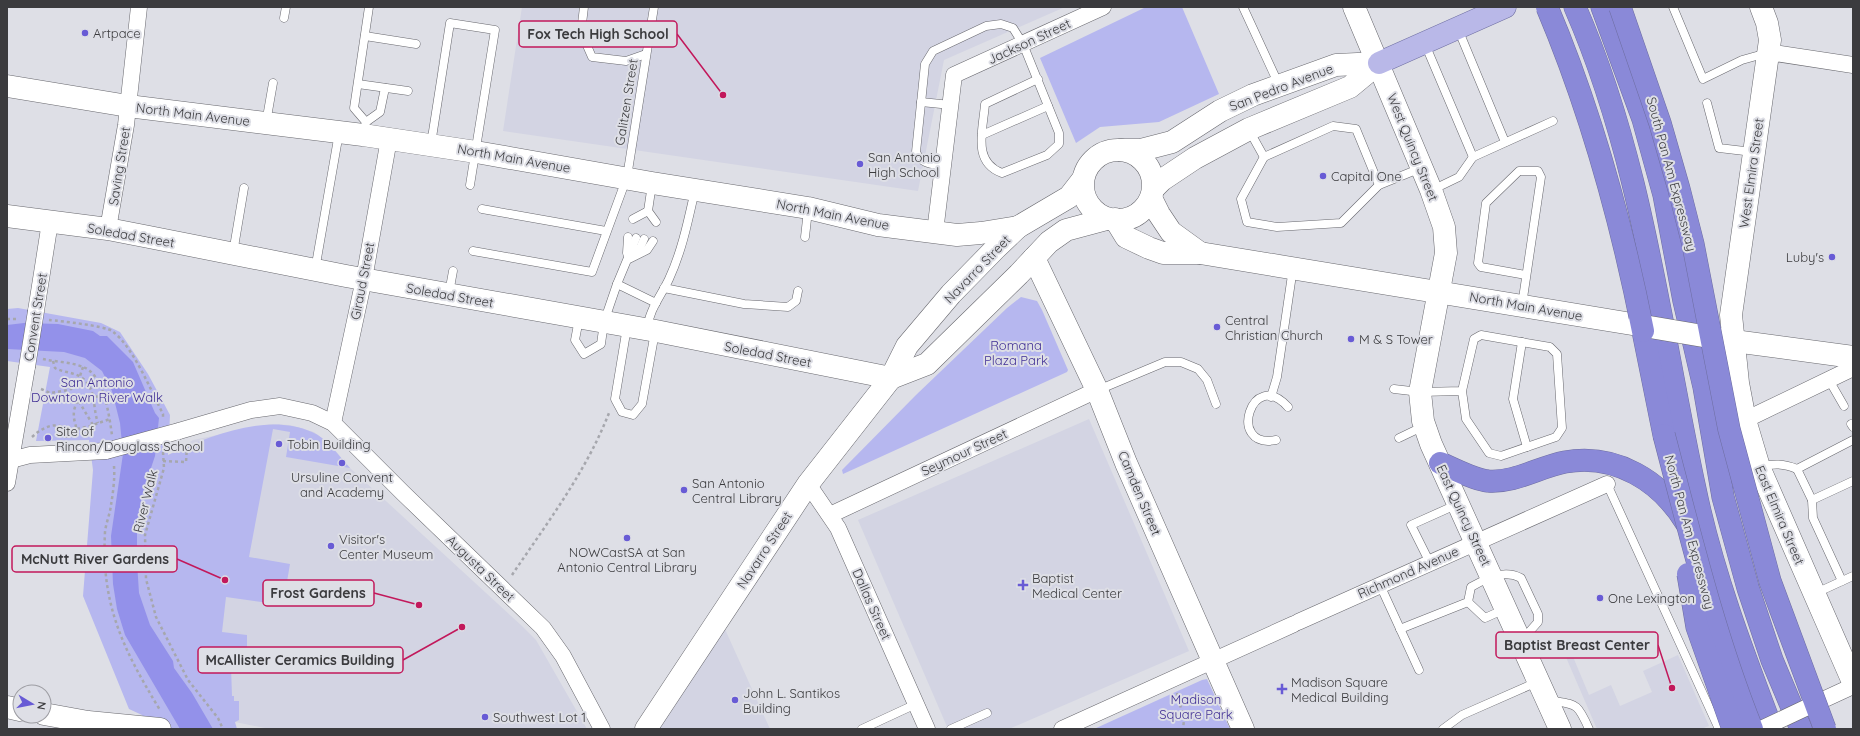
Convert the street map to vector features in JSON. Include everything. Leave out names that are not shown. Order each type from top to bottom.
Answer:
[{"type":"highway","points":[[1547,7],[1584,102],[1604,166],[1620,226],[1641,328]]},
{"type":"highway","name":"North Pan Am Expressway","points":[[1576,7],[1616,119],[1638,205],[1666,336],[1695,490],[1708,543],[1728,607],[1772,729]]},
{"type":"highway","name":"South Pan Am Expressway","points":[[1602,7],[1643,119],[1664,195],[1712,340]]},
{"type":"highway","name":"South Pan Am Expressway","points":[[1620,7],[1660,123],[1679,189],[1693,244],[1712,340]]},
{"type":"highway","name":"North Pan Am Expressway","points":[[1641,328],[1664,435],[1696,557],[1724,652],[1752,729]]},
{"type":"highway","points":[[1712,340],[1729,429],[1770,581],[1826,728]]},
{"type":"highway","points":[[1712,340],[1704,387],[1723,497],[1772,660],[1801,729]]},
{"type":"highway","points":[[1664,435],[1697,627],[1733,729]]},
{"type":"highway","points":[[1440,462],[1487,481],[1510,479],[1564,462],[1581,461],[1602,463],[1626,468],[1655,486],[1666,495],[1683,518],[1701,546],[1728,607]]},
{"type":"main road","name":"West Quincy Street","points":[[1354,7],[1379,63],[1441,214],[1446,242],[1446,253],[1439,291]]},
{"type":"main road","name":"San Pedro Avenue","points":[[1152,193],[1162,180],[1195,158],[1249,129],[1350,87],[1379,63],[1505,7]]},
{"type":"main road","name":"West Elmira Street","points":[[1712,340],[1731,311],[1770,40],[1767,23],[1761,7]]},
{"type":"main road","name":"San Pedro Avenue","points":[[1121,150],[1141,150],[1172,142],[1220,111],[1279,86],[1336,65],[1379,63]]},
{"type":"main road","name":"North Main Avenue","points":[[7,86],[128,106],[339,133],[365,128],[389,139],[431,144],[652,183],[808,208],[878,224],[935,232],[957,234],[981,233],[1018,227]]},
{"type":"main road","points":[[891,378],[927,364],[1034,258],[1048,242],[1066,230],[1111,219],[1132,217],[1146,206],[1152,193],[1153,179],[1146,164],[1133,153],[1121,150],[1113,150],[1098,156],[1086,170],[1083,179],[1083,196],[1086,202],[1096,214],[1111,219]]},
{"type":"main road","name":"Navarro Street","points":[[646,729],[808,484],[891,378],[906,346],[951,294],[1018,227],[1069,197],[1083,179]]},
{"type":"main road","name":"North Main Avenue","points":[[1152,193],[1159,214],[1172,232],[1200,253]]},
{"type":"main road","name":"Soledad Street","points":[[7,216],[108,229],[315,270],[643,329],[891,378]]},
{"type":"main road","name":"North Main Avenue","points":[[1111,219],[1126,237],[1163,253],[1200,253],[1293,267],[1439,291],[1712,340],[1853,357]]},
{"type":"main road","name":"Camden Street","points":[[1034,258],[1097,390],[1126,463],[1243,729]]},
{"type":"main road","name":"East Quincy Street","points":[[1439,291],[1420,392],[1424,425],[1506,608],[1511,646],[1542,690],[1558,729]]},
{"type":"main road","name":"East Elmira Street","points":[[1712,340],[1738,383],[1745,420],[1759,466],[1853,682]]},
{"type":"main road","points":[[52,715],[88,722],[155,723]]},
{"type":"street","name":"Saving Street","points":[[108,229],[128,106],[139,7]]},
{"type":"street","name":"Jackson Street","points":[[951,105],[954,76],[1103,7]]},
{"type":"street","points":[[1768,52],[1853,65]]},
{"type":"street","points":[[935,232],[951,105]]},
{"type":"street","name":"Giraud Street","points":[[333,423],[364,279],[389,139]]},
{"type":"street","name":"Convent Street","points":[[7,483],[42,316],[50,222]]},
{"type":"street","points":[[1745,420],[1853,368]]},
{"type":"street","name":"Seymour Street","points":[[830,515],[1097,390]]},
{"type":"street","name":"Augusta Street","points":[[11,460],[30,455],[111,453],[183,437],[252,410],[280,406],[312,413],[333,423],[392,483],[543,628],[563,656],[602,729]]},
{"type":"street","name":"Dallas Street","points":[[808,484],[830,515],[842,537],[927,729]]},
{"type":"street","name":"Richmond Avenue","points":[[1062,729],[1606,484]]},
{"type":"street","points":[[1762,729],[1853,686]]},
{"type":"lane","points":[[284,18],[286,7]]},
{"type":"lane","points":[[369,7],[354,108],[365,128],[380,112],[385,88]]},
{"type":"lane","points":[[584,7],[581,32],[592,57],[626,61],[646,54]]},
{"type":"lane","name":"Galitzen Street","points":[[473,251],[592,272],[606,230],[627,178],[654,7]]},
{"type":"lane","points":[[1243,7],[1279,86]]},
{"type":"lane","points":[[1673,7],[1703,79],[1742,60],[1768,52]]},
{"type":"lane","points":[[431,144],[450,23],[495,30],[470,185]]},
{"type":"lane","points":[[944,166],[924,163],[918,159],[916,152],[925,64],[933,51],[986,26],[1001,24],[1013,28],[1023,44],[1038,79],[1059,133],[1059,144],[1046,155],[1002,173],[992,169],[981,153],[985,104],[1038,79]]},
{"type":"lane","points":[[1457,29],[1505,142]]},
{"type":"lane","points":[[365,36],[416,44]]},
{"type":"lane","points":[[1424,43],[1473,157]]},
{"type":"lane","points":[[266,123],[273,83]]},
{"type":"lane","points":[[358,84],[408,91]]},
{"type":"lane","points":[[921,102],[951,105]]},
{"type":"lane","points":[[1707,103],[1719,148],[1754,152]]},
{"type":"lane","points":[[982,135],[1048,106]]},
{"type":"lane","points":[[1431,190],[1459,177],[1473,157],[1553,121]]},
{"type":"lane","points":[[1379,185],[1356,130],[1333,126],[1264,157],[1241,199],[1247,222],[1277,227],[1342,223],[1379,185],[1422,167]]},
{"type":"lane","points":[[1249,129],[1264,157]]},
{"type":"lane","points":[[315,270],[339,133]]},
{"type":"lane","points":[[1522,306],[1541,177],[1538,171],[1519,171],[1486,203],[1478,263],[1480,267],[1526,275]]},
{"type":"lane","points":[[648,211],[644,221],[648,211],[652,183]]},
{"type":"lane","points":[[233,254],[244,188]]},
{"type":"lane","points":[[643,329],[642,404],[633,415],[622,412],[615,397],[648,316],[664,288],[685,236],[695,190]]},
{"type":"lane","points":[[806,237],[808,208]]},
{"type":"lane","points":[[482,209],[606,230]]},
{"type":"lane","points":[[579,318],[575,340],[584,354],[601,344],[604,322],[627,260],[632,238]]},
{"type":"lane","points":[[627,260],[647,250],[649,240]]},
{"type":"lane","points":[[1271,397],[1277,377],[1293,267]]},
{"type":"lane","points":[[449,295],[453,271]]},
{"type":"lane","points":[[617,284],[656,302]]},
{"type":"lane","points":[[664,288],[744,304],[788,307],[796,300],[798,290]]},
{"type":"lane","points":[[1481,334],[1550,347],[1557,354],[1562,428],[1556,437],[1501,456],[1489,453],[1466,419],[1462,391],[1474,339],[1481,334]]},
{"type":"lane","points":[[1522,342],[1513,399],[1526,447]]},
{"type":"lane","points":[[1097,390],[1165,362],[1181,362],[1198,369],[1207,380],[1216,404]]},
{"type":"lane","points":[[1829,380],[1844,406]]},
{"type":"lane","points":[[1394,388],[1420,392],[1462,391]]},
{"type":"lane","points":[[1276,440],[1264,441],[1254,435],[1250,430],[1247,419],[1248,413],[1259,399],[1271,397],[1281,401],[1288,407]]},
{"type":"lane","points":[[1399,438],[1424,425]]},
{"type":"lane","points":[[1797,469],[1853,440]]},
{"type":"lane","points":[[1759,466],[1778,463],[1787,464],[1797,469],[1812,500],[1813,518],[1842,581]]},
{"type":"lane","points":[[1812,500],[1853,481]]},
{"type":"lane","points":[[1606,484],[1719,729]]},
{"type":"lane","points":[[1430,563],[1411,524],[1459,503]]},
{"type":"lane","points":[[1468,602],[1471,587],[1492,576],[1516,575],[1522,578],[1538,614],[1538,622],[1511,646]]},
{"type":"lane","points":[[1814,594],[1853,576]]},
{"type":"lane","points":[[1380,585],[1419,670]]},
{"type":"lane","points":[[1468,602],[1485,618],[1506,608]]},
{"type":"lane","points":[[1400,629],[1468,602]]},
{"type":"lane","points":[[1443,729],[1462,715],[1542,690],[1574,704],[1581,710],[1589,729]]},
{"type":"lane","points":[[862,729],[916,704]]},
{"type":"lane","points":[[951,729],[987,713]]},
{"type":"path","points":[[42,316],[112,330],[124,342],[133,356],[164,414],[164,422]]},
{"type":"path","points":[[7,319],[20,319]]},
{"type":"path","points":[[32,363],[53,361],[83,367],[98,380],[104,397],[110,419],[111,453],[111,506],[105,531],[106,583],[113,613],[124,645],[155,723]]},
{"type":"path","points":[[53,361],[55,368],[80,377],[91,389],[94,396],[98,423]]},
{"type":"path","points":[[83,367],[80,377],[67,396],[68,399],[71,401],[94,396],[104,397]]},
{"type":"path","points":[[41,389],[50,393],[70,390]]},
{"type":"path","points":[[512,576],[572,487],[599,440],[615,397]]},
{"type":"path","points":[[78,400],[93,425]]},
{"type":"path","points":[[78,400],[73,409],[72,417],[78,433]]},
{"type":"path","points":[[77,429],[110,419]]},
{"type":"path","points":[[32,438],[52,424],[59,424],[67,429],[71,434]]},
{"type":"path","points":[[65,438],[66,435],[78,433],[91,435],[93,438]]},
{"type":"path","points":[[164,461],[186,462],[183,437]]},
{"type":"path","name":"River Walk","points":[[164,445],[164,468],[145,535],[146,579],[156,617],[188,680],[218,718],[223,729]]},
{"type":"path","points":[[1174,679],[1184,720],[1183,729]]},
{"type":"shaded area","points":[[522,7],[1065,7],[944,60],[918,191],[503,131]]},
{"type":"shaded area","points":[[24,323],[58,324],[93,331],[100,336],[107,336],[133,362],[155,413],[159,418],[155,456],[142,495],[137,524],[139,593],[150,625],[173,661],[174,668],[192,693],[213,729],[180,729],[125,635],[117,609],[113,584],[111,536],[123,454],[120,423],[112,391],[102,371],[85,358],[64,352],[7,349],[7,325]]},
{"type":"shaded area","name":"Baptist Medical Center","points":[[1089,419],[1189,651],[1009,729],[948,729],[858,520]]},
{"type":"shaded area","points":[[270,424],[290,425],[314,432],[333,448],[350,468],[522,626],[536,640],[587,729],[270,729],[235,722],[168,455],[193,440]]},
{"type":"shaded area","points":[[724,627],[770,729],[658,729]]},
{"type":"shaded area","points":[[1571,652],[1589,695],[1611,685],[1620,706],[1652,692],[1643,671],[1678,655],[1709,726],[1701,729],[1597,729],[1565,655]]},
{"type":"green space","points":[[1146,7],[1182,7],[1219,94],[1159,122],[1100,127],[1076,143],[1040,58]]},
{"type":"green space","name":"Romana Plaza Park","points":[[1021,297],[1037,301],[1068,370],[1067,372],[843,474],[842,470],[916,395],[1007,308]]},
{"type":"green space","name":"San Antonio Downtown River Walk","points":[[18,308],[101,323],[120,332],[148,374],[170,415],[168,455],[220,434],[257,425],[276,424],[295,426],[323,438],[350,468],[286,457],[290,432],[273,429],[249,557],[290,564],[283,605],[226,597],[222,632],[247,635],[247,666],[231,667],[232,696],[234,696],[234,701],[239,701],[239,720],[235,722],[237,729],[152,729],[142,715],[129,709],[83,596],[93,470],[89,440],[36,441],[50,367],[7,361],[7,309]]},
{"type":"green space","name":"Madison Square Park","points":[[1207,679],[1230,729],[1094,729],[1202,680]]},
{"type":"place","name":"Artpace","points":[[85,33]]},
{"type":"place","name":"Fox Tech High School","points":[[723,95]]},
{"type":"place","name":"San Antonio High School","points":[[860,164]]},
{"type":"place","name":"Capital One","points":[[1323,176]]},
{"type":"place","name":"Luby's","points":[[1832,257]]},
{"type":"place","name":"Central Christian Church","points":[[1217,327]]},
{"type":"place","name":"M & S Tower","points":[[1351,339]]},
{"type":"place","name":"Site of Rincon/Douglass School","points":[[48,438]]},
{"type":"place","name":"Tobin Building","points":[[279,444]]},
{"type":"place","name":"Ursuline Convent and Academy","points":[[342,463]]},
{"type":"place","name":"San Antonio Central Library","points":[[684,490]]},
{"type":"place","name":"NOWCastSA at San Antonio Central Library","points":[[627,538]]},
{"type":"place","name":"Visitor's Center Museum","points":[[331,546]]},
{"type":"place","name":"McNutt River Gardens","points":[[225,580]]},
{"type":"place","name":"Baptist Medical Center","points":[[1023,585]]},
{"type":"place","name":"One Lexington","points":[[1600,598]]},
{"type":"place","name":"Frost Gardens","points":[[419,605]]},
{"type":"place","name":"McAllister Ceramics Building","points":[[462,627]]},
{"type":"place","name":"Baptist Breast Center","points":[[1672,688]]},
{"type":"place","name":"Madison Square Medical Building","points":[[1282,689]]},
{"type":"place","name":"John L. Santikos Building","points":[[735,700]]},
{"type":"place","name":"Southwest Lot 1","points":[[485,717]]}]
